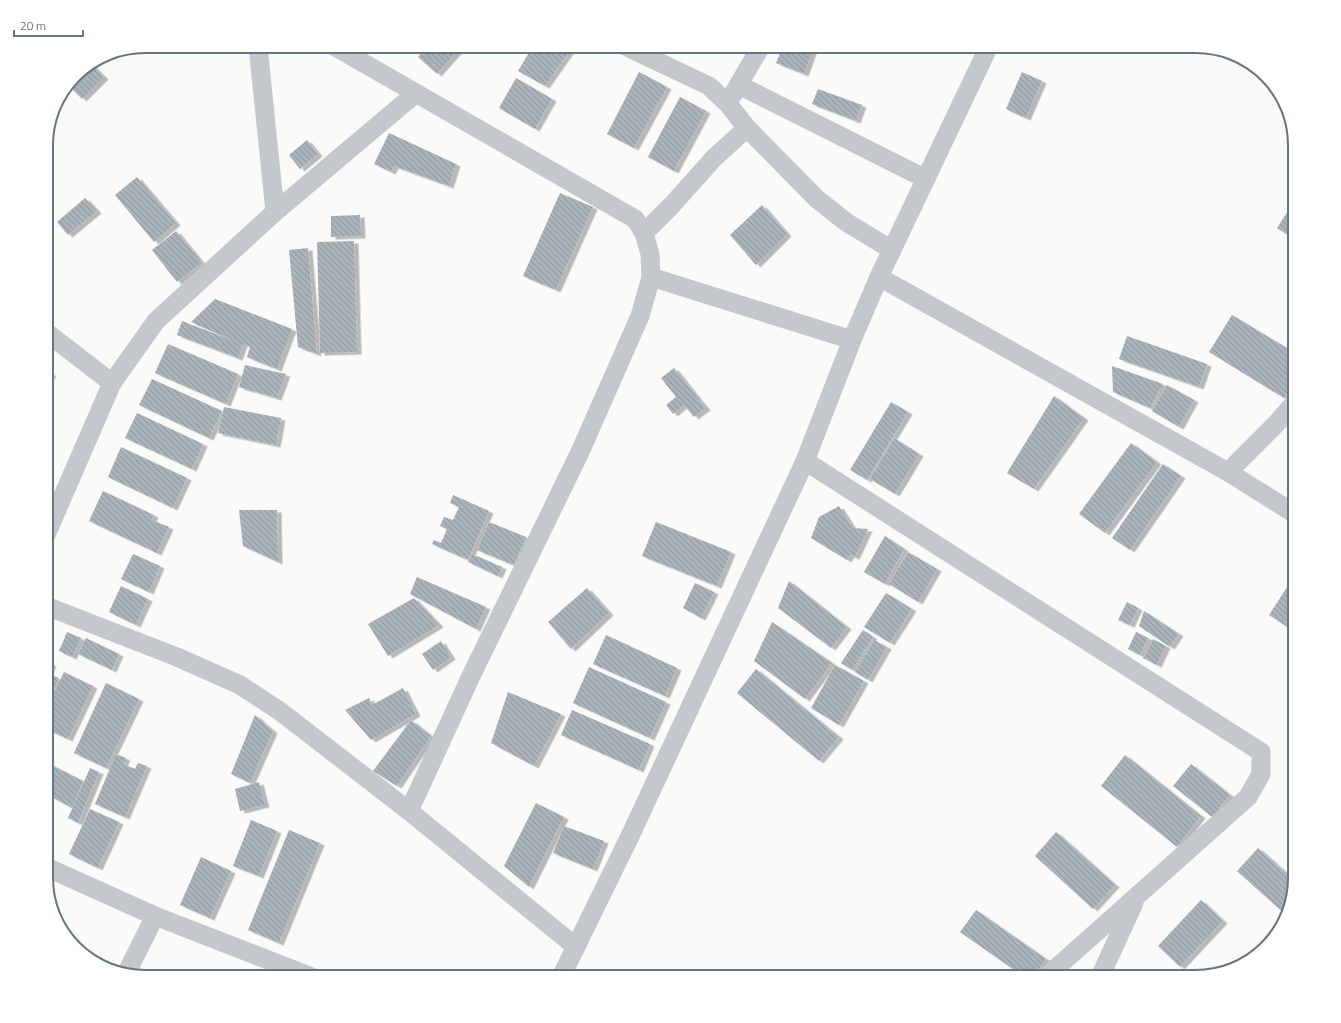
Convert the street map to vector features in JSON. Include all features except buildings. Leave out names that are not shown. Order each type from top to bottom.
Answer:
[{"type":"street","points":[[259,53],[275,212]]},
{"type":"street","points":[[346,53],[415,94],[636,219],[644,233],[650,254],[651,277],[640,316],[580,452],[471,676],[409,811]]},
{"type":"street","points":[[640,53],[709,86],[728,104],[746,128],[818,198],[846,222],[892,250]]},
{"type":"street","points":[[728,104],[757,53]]},
{"type":"street","points":[[564,970],[631,834],[804,461],[852,340],[879,277],[986,53]]},
{"type":"street","points":[[739,84],[926,179]]},
{"type":"street","points":[[53,519],[112,383],[156,321],[275,212],[415,94]]},
{"type":"street","points":[[644,233],[671,206],[714,158],[746,128]]},
{"type":"street","points":[[651,277],[852,340]]},
{"type":"street","points":[[879,277],[1228,472],[1288,510]]},
{"type":"street","points":[[53,337],[112,383]]},
{"type":"street","points":[[1228,472],[1288,410]]},
{"type":"street","points":[[804,461],[1261,752],[1261,774],[1248,797],[1054,970]]},
{"type":"street","points":[[53,609],[177,657],[240,686],[281,712],[409,811],[576,947]]},
{"type":"street","points":[[53,870],[155,916],[294,970]]},
{"type":"street","points":[[1103,970],[1137,896]]},
{"type":"street","points":[[129,968],[155,916]]}]
